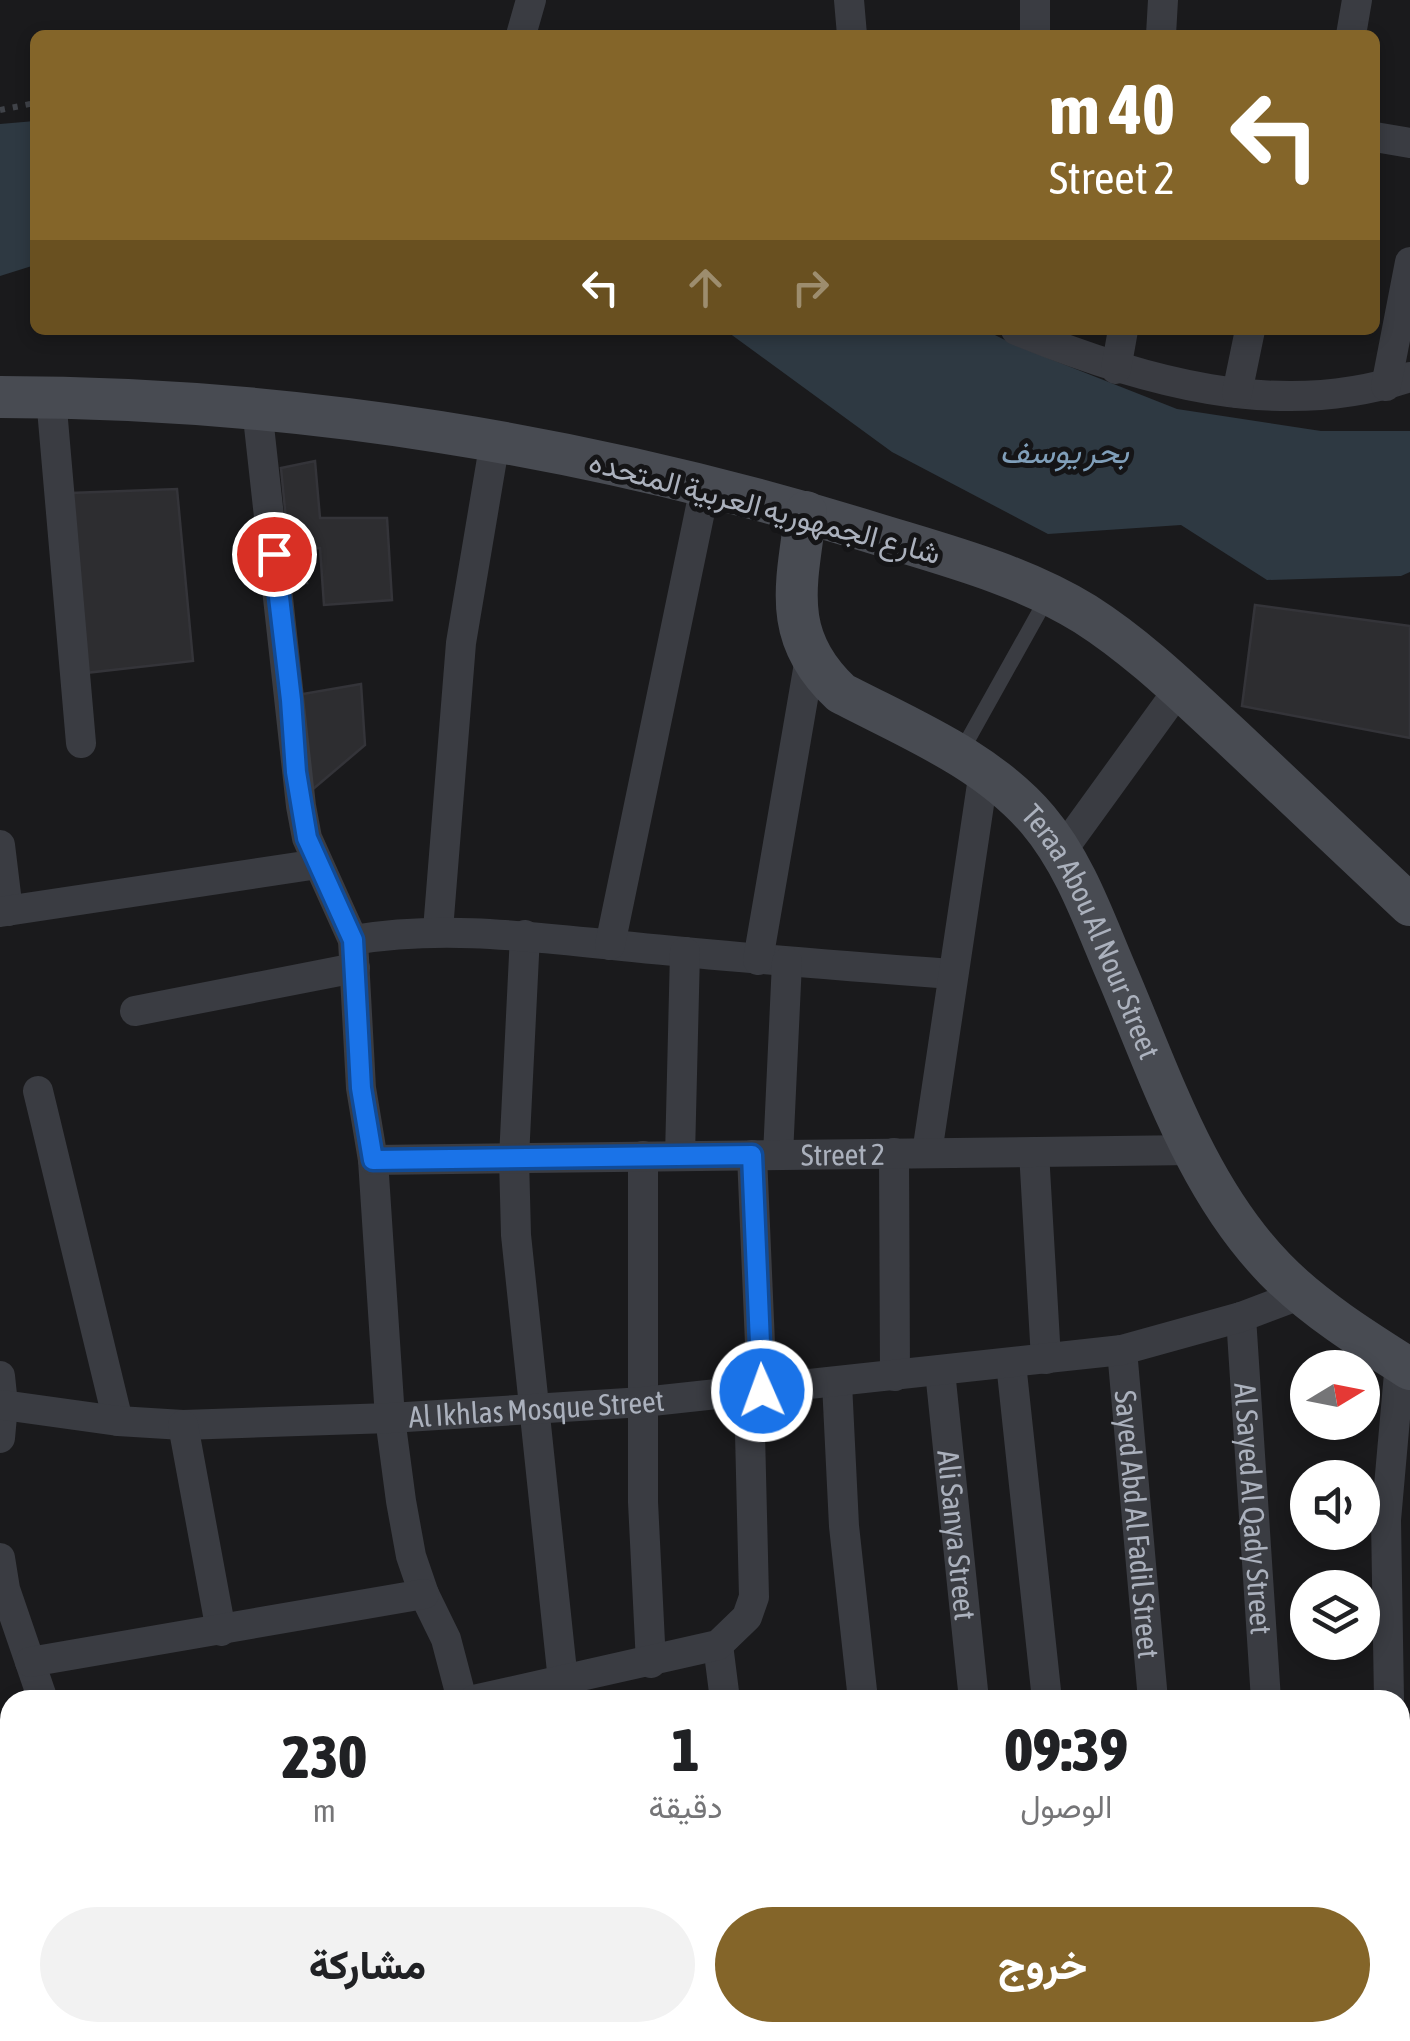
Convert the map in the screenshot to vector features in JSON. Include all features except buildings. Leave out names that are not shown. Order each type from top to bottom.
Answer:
[{"type":"street","points":[[522,30],[531,0]]},
{"type":"street","points":[[849,0],[852,30]]},
{"type":"street","points":[[1035,0],[1035,30]]},
{"type":"street","points":[[1161,30],[1163,0]]},
{"type":"street","points":[[1352,30],[1357,0]]},
{"type":"street","points":[[1380,138],[1410,142]]},
{"type":"street","points":[[1029,335],[1116,369],[1190,386],[1291,396],[1344,392],[1398,381],[1410,262]]},
{"type":"street","points":[[1116,369],[1122,335]]},
{"type":"street","points":[[1237,392],[1249,335]]},
{"type":"street","name":"شارع الجمهوريه العربية المتحده","points":[[0,397],[257,408],[495,441],[806,512],[984,568],[1049,594],[1118,636],[1410,904]]},
{"type":"street","points":[[51,397],[81,743]]},
{"type":"street","points":[[257,408],[296,772],[307,838],[354,954],[361,1088],[373,1160],[390,1418],[410,1556],[446,1639],[459,1690]]},
{"type":"street","points":[[438,930],[461,643],[495,441]]},
{"type":"street","points":[[610,945],[705,487]]},
{"type":"street","name":"Teraa Abou Al Nour Street","points":[[806,512],[795,589],[800,636],[810,658],[841,694],[972,763],[1026,808],[1061,852],[1193,1150],[1240,1228],[1302,1294],[1405,1366]]},
{"type":"street","points":[[521,1690],[718,1646],[747,1617],[754,1598],[755,1392],[772,961],[810,658]]},
{"type":"street","points":[[1061,852],[1179,688]]},
{"type":"street","points":[[927,1153],[952,974],[972,763]]},
{"type":"street","points":[[0,846],[4,911],[318,864]]},
{"type":"street","points":[[135,1011],[354,954],[400,932],[438,930],[952,974]]},
{"type":"street","points":[[525,935],[514,1158],[516,1234],[563,1681]]},
{"type":"street","points":[[680,1156],[685,952]]},
{"type":"street","points":[[38,1091],[118,1421]]},
{"type":"street","name":"Street 2","points":[[373,1160],[1193,1150]]},
{"type":"street","points":[[1034,1152],[1046,1359]]},
{"type":"street","points":[[894,1154],[895,1376]]},
{"type":"street","points":[[643,1156],[642,1502],[651,1663]]},
{"type":"street","name":"Al Ikhlas Mosque Street","points":[[1,1391],[118,1421],[184,1425],[536,1411],[755,1392],[1122,1350],[1241,1318],[1302,1294]]},
{"type":"street","name":"Al Sayed Al Qady Street","points":[[1241,1318],[1265,1690]]},
{"type":"street","name":"Sayed Abd Al Fadil Street","points":[[1122,1350],[1151,1690]]},
{"type":"street","points":[[1011,1363],[1046,1690]]},
{"type":"street","points":[[1389,1690],[1386,1520],[1405,1366]]},
{"type":"street","name":"Ali Sanya Street","points":[[940,1371],[973,1690]]},
{"type":"street","points":[[837,1382],[844,1526],[862,1690]]},
{"type":"street","points":[[0,1438],[1,1391]]},
{"type":"street","points":[[184,1425],[221,1632]]},
{"type":"street","points":[[0,1558],[5,1589],[40,1690]]},
{"type":"street","points":[[30,1662],[424,1594]]},
{"type":"street","points":[[718,1646],[724,1690]]},
{"type":"lane","points":[[972,763],[1049,594]]},
{"type":"path","points":[[0,110],[30,103]]},
{"type":"water","points":[[30,121],[30,267],[0,276],[0,124]]},
{"type":"water","name":"بحر يوسف","points":[[732,335],[995,335],[1177,409],[1321,431],[1410,431],[1410,572],[1401,576],[1267,580],[1181,525],[1048,534],[892,452]]},
{"type":"route","points":[[274,554],[296,772],[307,838],[353,940],[361,1088],[373,1160],[752,1155],[762,1391]]}]
